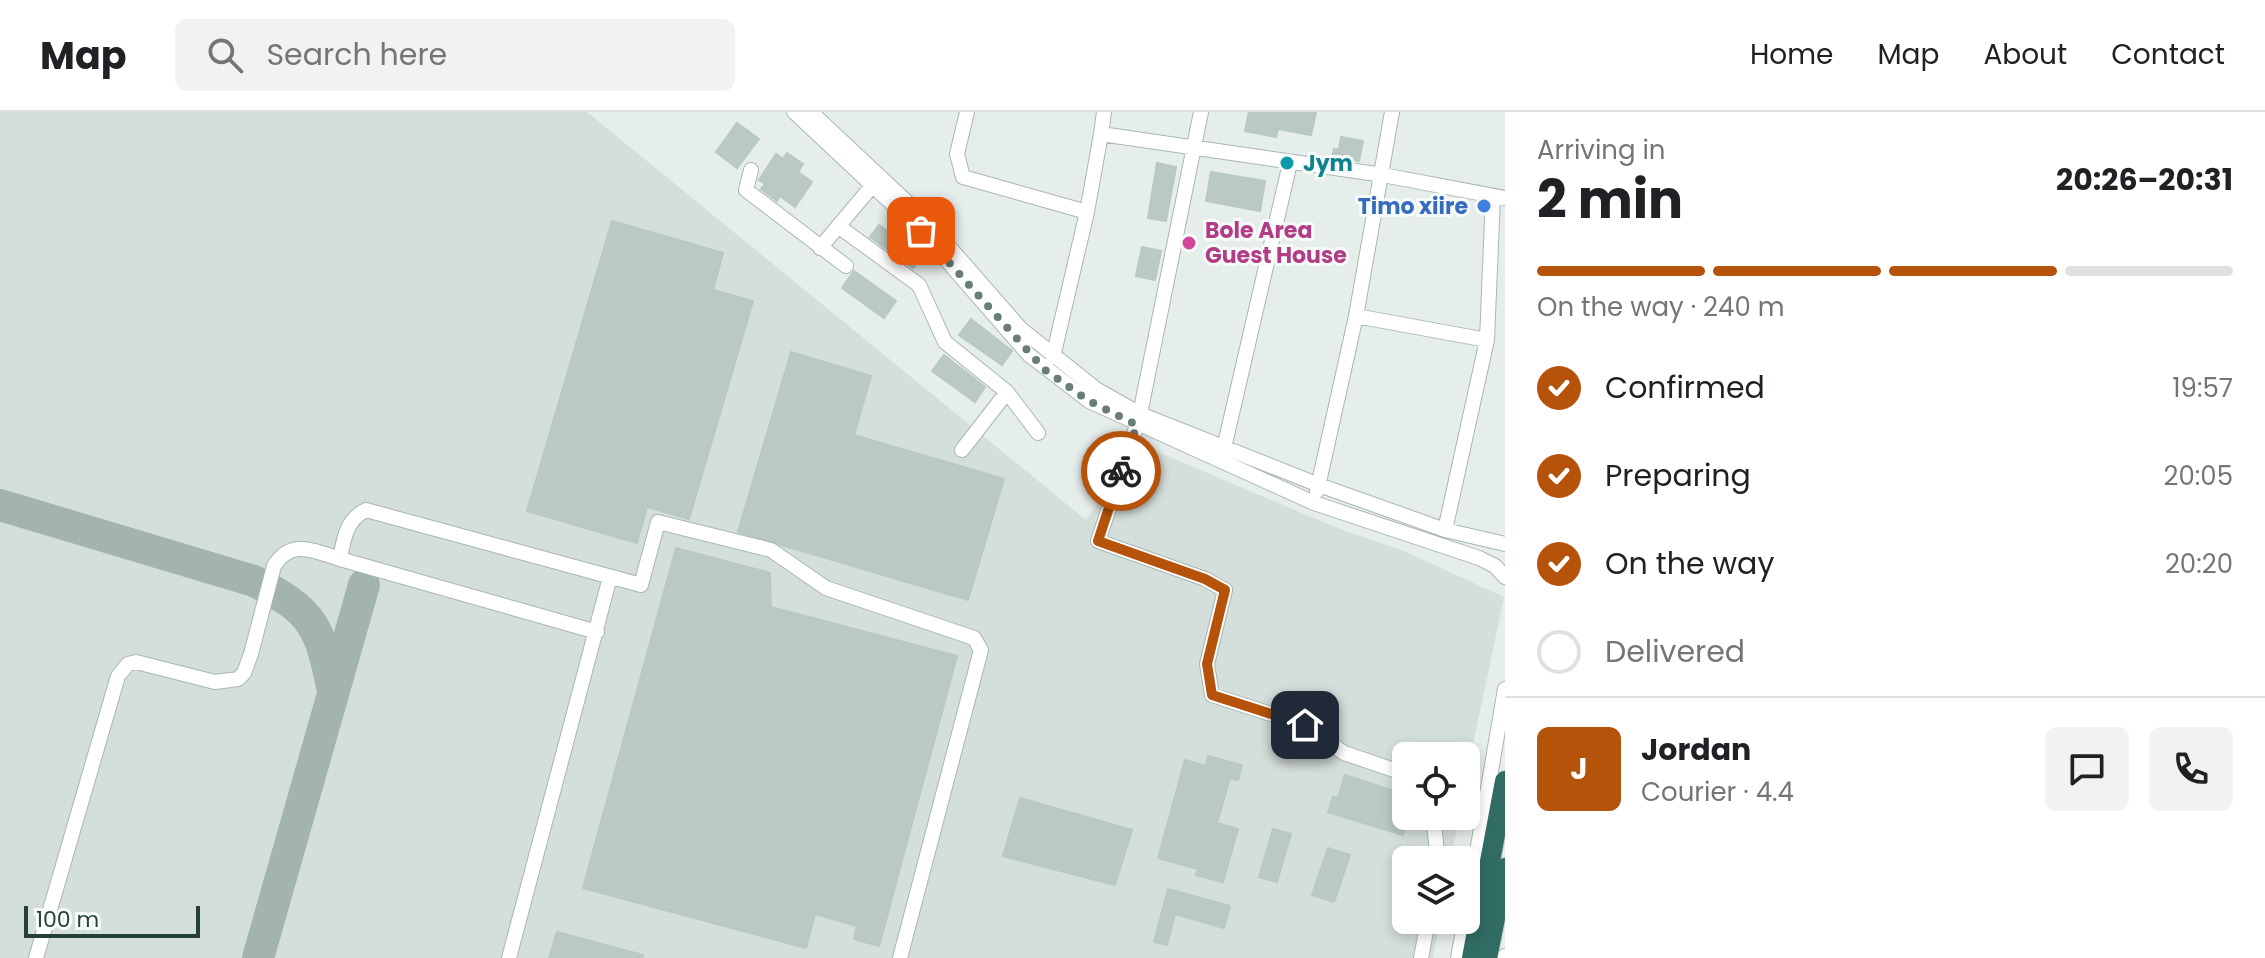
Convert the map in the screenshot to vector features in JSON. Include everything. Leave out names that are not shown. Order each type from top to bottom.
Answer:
[{"type":"highway","points":[[1472,958],[1505,781]]},
{"type":"highway","points":[[1487,958],[1505,868]]},
{"type":"street","points":[[794,112],[921,231],[1045,370],[1089,401],[1445,530],[1505,544]]},
{"type":"street","points":[[811,112],[923,217],[982,288],[1053,357],[1138,419],[1314,503],[1479,558],[1495,566],[1505,577]]},
{"type":"street","points":[[967,112],[957,154],[963,177],[1087,212]]},
{"type":"street","points":[[1053,357],[1087,212],[1104,112]]},
{"type":"street","points":[[1201,112],[1138,419],[1098,541],[1205,579],[1225,590],[1207,664],[1212,695],[1305,725],[1344,753],[1392,769]]},
{"type":"street","points":[[1314,503],[1356,316],[1392,112]]},
{"type":"street","points":[[1101,134],[1383,175],[1499,197],[1487,340],[1445,530]]},
{"type":"street","points":[[1224,448],[1290,163]]},
{"type":"street","points":[[751,170],[746,190],[846,266]]},
{"type":"street","points":[[820,248],[872,186]]},
{"type":"street","points":[[838,226],[919,285],[945,342],[1007,392],[1038,433]]},
{"type":"street","points":[[1356,316],[1487,340]]},
{"type":"street","points":[[962,450],[1007,392]]},
{"type":"street","points":[[340,559],[346,529],[355,516],[366,510],[641,585],[658,522],[771,550],[826,588],[980,643],[981,650],[941,811],[900,958]]},
{"type":"street","points":[[36,958],[118,676],[128,664],[136,662],[215,682],[238,679],[244,673],[251,654],[274,566],[291,547],[300,547],[597,632]]},
{"type":"street","points":[[509,958],[610,577]]},
{"type":"street","points":[[1478,846],[1505,689]]},
{"type":"street","points":[[1421,958],[1425,934]]},
{"type":"street","points":[[1458,958],[1463,934]]},
{"type":"shaded area","points":[[0,112],[587,112],[1086,520],[1141,445],[1340,529],[1404,551],[1504,597],[1474,742],[1392,742],[1392,830],[1456,830],[1454,846],[1392,846],[1392,934],[1437,934],[1433,958],[0,958]]},
{"type":"building","points":[[1249,112],[1316,112],[1311,135],[1278,129],[1276,137],[1245,131]]},
{"type":"building","points":[[737,123],[759,139],[737,168],[716,152]]},
{"type":"building","points":[[1341,137],[1363,141],[1359,161],[1332,158],[1334,149],[1339,150]]},
{"type":"building","points":[[787,153],[803,164],[798,172],[812,182],[795,207],[780,196],[777,201],[761,189],[765,184],[759,180],[776,154],[783,159]]},
{"type":"building","points":[[1157,163],[1176,167],[1166,221],[1148,218]]},
{"type":"building","points":[[1211,172],[1265,181],[1260,211],[1206,201]]},
{"type":"building","points":[[612,221],[723,253],[713,290],[753,301],[689,519],[647,507],[637,543],[527,511]]},
{"type":"building","points":[[879,225],[922,256],[913,268],[870,237]]},
{"type":"building","points":[[1142,247],[1161,251],[1155,280],[1136,276]]},
{"type":"building","points":[[854,271],[896,301],[884,318],[842,288]]},
{"type":"building","points":[[971,319],[1012,351],[1002,365],[959,335]]},
{"type":"building","points":[[791,352],[871,376],[854,435],[1004,479],[968,600],[738,532]]},
{"type":"building","points":[[944,355],[985,387],[975,402],[932,371]]},
{"type":"building","points":[[676,548],[770,573],[771,607],[957,656],[879,946],[854,939],[857,926],[815,914],[806,948],[583,888]]},
{"type":"building","points":[[1208,756],[1242,765],[1238,780],[1230,778],[1217,823],[1238,829],[1223,882],[1196,875],[1198,869],[1158,858],[1185,760],[1206,766]]},
{"type":"building","points":[[1345,775],[1392,790],[1392,830],[1404,830],[1403,835],[1328,812],[1333,797],[1338,798]]},
{"type":"building","points":[[1020,798],[1132,830],[1115,885],[1003,856]]},
{"type":"building","points":[[1273,829],[1291,834],[1277,882],[1259,877]]},
{"type":"building","points":[[1328,848],[1350,855],[1334,902],[1312,895]]},
{"type":"building","points":[[1168,889],[1230,906],[1224,928],[1175,914],[1167,945],[1154,942]]},
{"type":"building","points":[[557,932],[643,955],[643,958],[549,958]]},
{"type":"taxiway","points":[[0,505],[254,581],[274,592],[302,612],[311,623],[324,651],[333,691]]},
{"type":"taxiway","points":[[258,958],[364,585]]},
{"type":"way so far","points":[[921,231],[1045,370],[1089,401],[1137,425],[1121,471]]},
{"type":"place","name":"Jym","points":[[1287,163]]},
{"type":"place","name":"Timo xiire","points":[[1484,206]]},
{"type":"place","name":"Bole Area Guest House","points":[[1189,243]]},
{"type":"route","points":[[1121,471],[1098,541],[1205,579],[1225,590],[1207,664],[1212,695],[1305,725]]}]
